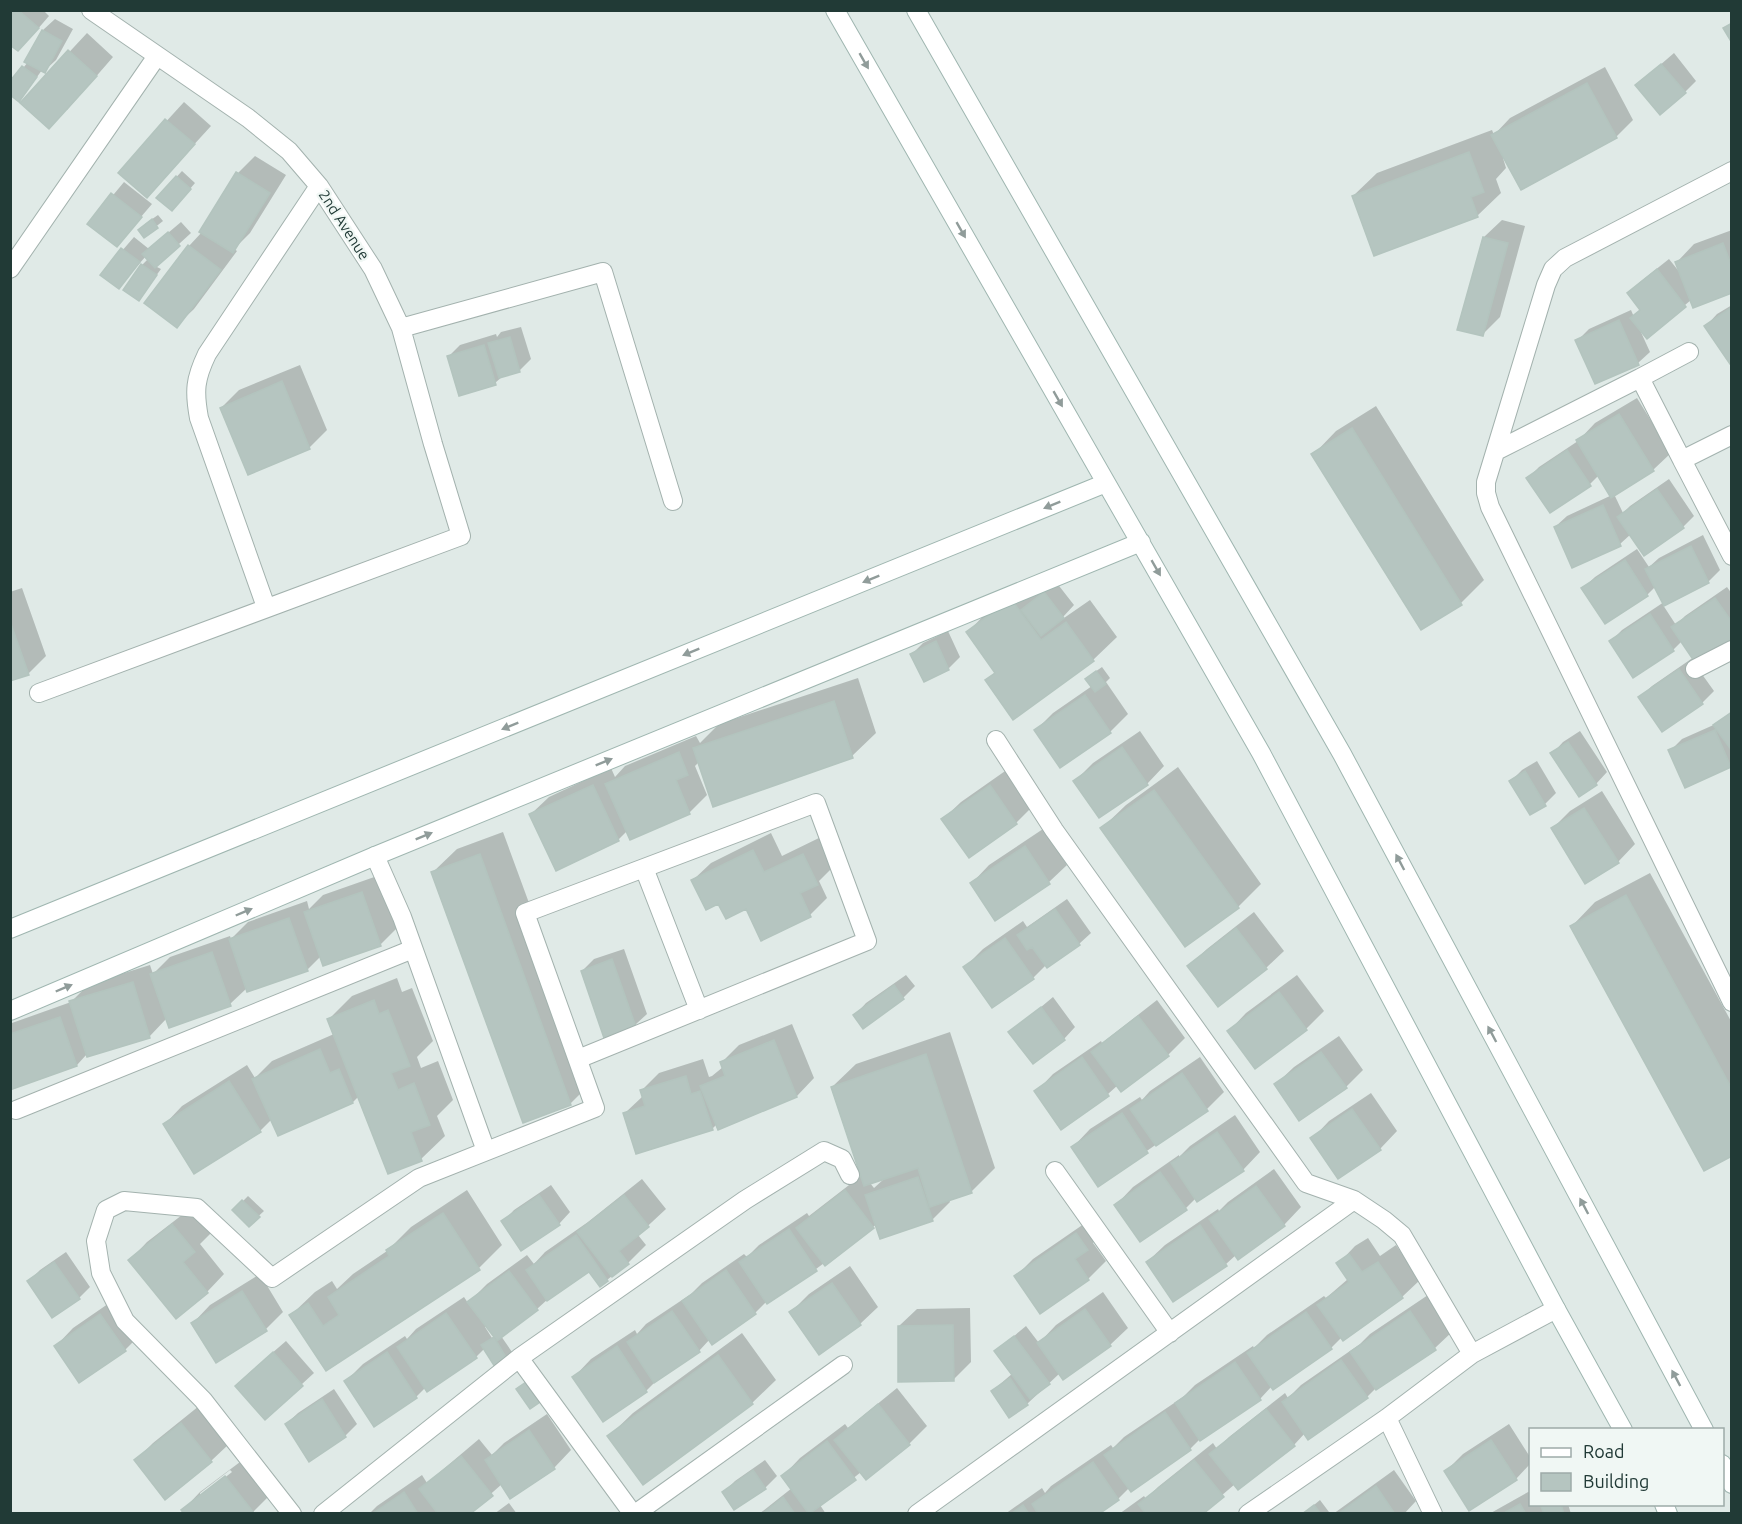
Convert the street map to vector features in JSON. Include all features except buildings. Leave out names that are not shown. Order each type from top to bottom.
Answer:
[{"type":"street","name":"2nd Avenue","points":[[91,10],[248,118],[289,151],[319,186],[373,269],[401,328],[461,536],[266,607]]},
{"type":"street","points":[[835,10],[1261,753],[1556,1309],[1622,1428]]},
{"type":"street","points":[[916,10],[1342,754],[1703,1428]]},
{"type":"street","points":[[10,269],[158,56]]},
{"type":"street","points":[[1731,171],[1565,258],[1553,269],[1546,285],[1486,482],[1490,507],[1731,1002]]},
{"type":"street","points":[[39,693],[266,607],[199,418],[195,396],[197,375],[207,354],[319,186]]},
{"type":"street","points":[[401,328],[603,272],[673,501]]},
{"type":"street","points":[[1496,452],[1689,352]]},
{"type":"street","points":[[1640,378],[1731,556]]},
{"type":"street","points":[[1682,460],[1731,435]]},
{"type":"street","points":[[10,929],[1106,483]]},
{"type":"street","points":[[10,1011],[375,856],[1141,542]]},
{"type":"street","points":[[1695,669],[1731,650]]},
{"type":"street","points":[[996,740],[1054,830],[1306,1183],[1354,1200],[1402,1235],[1472,1354]]},
{"type":"street","points":[[292,1514],[203,1400],[124,1321],[101,1273],[96,1241],[106,1210],[124,1201],[197,1208],[272,1278],[419,1178],[595,1108],[525,913],[816,803],[867,941],[578,1059]]},
{"type":"street","points":[[375,856],[402,917],[486,1152]]},
{"type":"street","points":[[644,868],[699,1010]]},
{"type":"street","points":[[16,1110],[413,949]]},
{"type":"street","points":[[323,1514],[519,1358],[745,1200],[824,1151],[842,1159],[850,1174]]},
{"type":"street","points":[[1055,1171],[1170,1333]]},
{"type":"street","points":[[917,1514],[1354,1200]]},
{"type":"street","points":[[1248,1514],[1387,1418],[1472,1354],[1556,1309]]},
{"type":"street","points":[[519,1358],[634,1514],[843,1365]]},
{"type":"street","points":[[1387,1418],[1433,1514]]},
{"type":"street","points":[[1724,1468],[1731,1484]]}]
